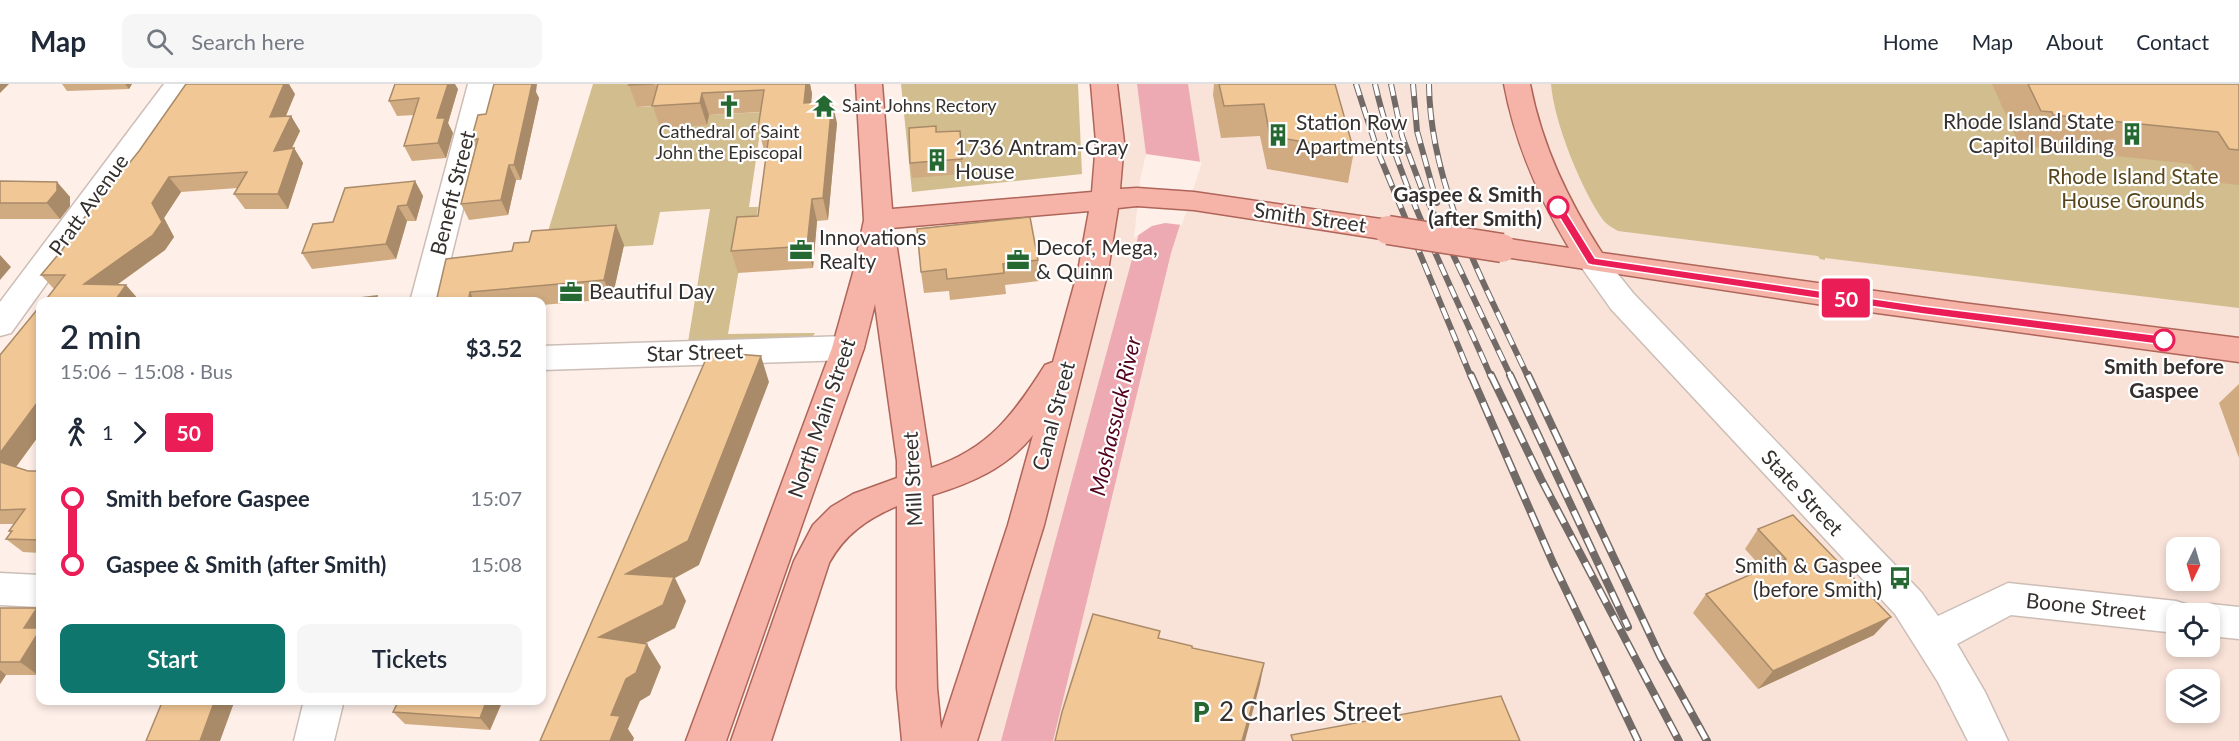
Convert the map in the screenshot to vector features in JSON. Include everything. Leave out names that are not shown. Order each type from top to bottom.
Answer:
[{"type":"main road","name":"North Main Street","points":[[706,741],[848,348],[868,273],[878,220],[869,84]]},
{"type":"main road","name":"Canal Street","points":[[957,741],[1026,525],[1093,271],[1105,198],[1110,142],[1104,84]]},
{"type":"main road","points":[[1517,84],[1533,145],[1557,206],[1592,261]]},
{"type":"main road","name":"Smith Street","points":[[878,220],[1105,198],[1137,197],[1194,201],[1923,310],[2239,350]]},
{"type":"main road","name":"Mill Street","points":[[878,220],[912,442],[916,486],[917,688],[922,741]]},
{"type":"main road","points":[[751,741],[812,561],[821,543],[837,522],[856,507],[972,467],[989,457],[1004,444],[1034,409],[1062,363],[1077,328]]},
{"type":"street","name":"Pratt Avenue","points":[[0,325],[177,84]]},
{"type":"street","name":"Benefit Street","points":[[426,297],[481,84]]},
{"type":"street","name":"State Street","points":[[1592,261],[1622,301],[1908,603],[1933,638],[1976,714],[1988,741]]},
{"type":"street","name":"Star Street","points":[[546,358],[848,348]]},
{"type":"street","points":[[0,589],[36,591]]},
{"type":"street","name":"Boone Street","points":[[1933,638],[2008,599],[2166,616]]},
{"type":"street","points":[[2220,621],[2239,623]]},
{"type":"street","points":[[314,741],[323,705]]},
{"type":"shaded area","points":[[1109,84],[2239,84],[2239,741],[947,741],[1116,131]]},
{"type":"green space","points":[[593,84],[643,84],[638,107],[665,106],[709,115],[763,112],[749,207],[758,207],[754,238],[744,239],[728,334],[815,333],[813,336],[688,342],[710,209],[660,212],[653,245],[542,251]]},
{"type":"green space","points":[[901,84],[1078,84],[1082,174],[912,192]]},
{"type":"green space","name":"Rhode Island State House Grounds","points":[[1551,84],[2239,84],[2239,308],[1825,258],[1825,260],[1818,256],[1618,231],[1603,220],[1586,191],[1563,136]]},
{"type":"water","name":"Moshassuck River","points":[[1137,84],[1188,84],[1200,162],[1171,253],[1053,741],[1001,741],[1138,237],[1146,154]]},
{"type":"pier","points":[[1146,154],[1202,162],[1182,225],[1165,223],[1152,226],[1134,238],[1140,180]]},
{"type":"building","points":[[186,84],[284,84],[270,117],[291,116],[274,151],[294,148],[278,194],[234,194],[247,172],[169,177],[152,203],[162,222],[153,235],[84,284],[126,285],[118,297],[48,297],[65,275],[41,275],[62,250],[109,182],[112,182],[139,151]]},
{"type":"building","points":[[395,84],[448,84],[437,118],[445,118],[438,143],[404,146],[419,98],[389,101]]},
{"type":"building","points":[[494,84],[532,84],[514,165],[509,165],[501,200],[461,204],[478,139],[471,140],[478,115],[486,114]]},
{"type":"building","points":[[658,84],[806,84],[804,103],[832,101],[823,198],[812,199],[807,246],[731,251],[737,217],[758,216],[770,127],[758,128],[764,90],[702,93],[700,103],[652,106]]},
{"type":"building","points":[[1219,84],[1335,84],[1354,151],[1270,136],[1264,104],[1224,106]]},
{"type":"building","points":[[2028,84],[2239,84],[2239,150],[2229,149],[2218,132],[2053,115],[2052,112],[2041,111]]},
{"type":"building","points":[[936,126],[936,132],[960,131],[962,159],[910,163],[909,128]]},
{"type":"building","points":[[0,181],[57,182],[57,191],[47,203],[0,203]]},
{"type":"building","points":[[415,181],[407,205],[398,206],[386,244],[302,253],[313,224],[333,222],[345,188]]},
{"type":"building","points":[[1030,217],[1038,260],[1003,264],[1004,273],[947,279],[946,269],[921,272],[917,229]]},
{"type":"building","points":[[616,225],[604,280],[470,292],[469,297],[437,297],[446,259],[512,251],[514,243],[529,242],[532,231]]},
{"type":"building","points":[[36,311],[36,404],[0,453],[0,355]]},
{"type":"building","points":[[709,352],[761,356],[688,541],[626,574],[674,577],[663,605],[599,637],[647,644],[636,673],[626,679],[611,715],[620,716],[610,741],[540,741]]},
{"type":"building","points":[[0,462],[28,471],[36,471],[36,540],[6,539],[25,509],[0,510]]},
{"type":"building","points":[[1793,515],[1891,617],[1773,671],[1706,594],[1786,559],[1758,529]]},
{"type":"building","points":[[0,608],[36,608],[24,628],[36,628],[36,636],[20,662],[0,662]]},
{"type":"building","points":[[1093,614],[1160,631],[1158,638],[1192,646],[1192,648],[1264,663],[1242,741],[1055,741]]},
{"type":"building","points":[[1501,696],[1520,741],[1293,741],[1291,735]]},
{"type":"building","points":[[161,705],[213,705],[200,741],[146,741]]},
{"type":"building","points":[[396,705],[485,705],[480,718],[393,712]]},
{"type":"railway","points":[[1356,84],[1378,152],[1471,377]]},
{"type":"railway","points":[[1375,84],[1397,159],[1411,196],[1491,377]]},
{"type":"railway","points":[[1391,84],[1402,136],[1421,187],[1511,377]]},
{"type":"railway","points":[[1413,84],[1417,131],[1437,203]]},
{"type":"railway","points":[[1429,84],[1432,123],[1449,198],[1478,271],[1528,377]]},
{"type":"railway","points":[[1471,375],[1553,563],[1638,741]]},
{"type":"railway","points":[[1491,375],[1541,479],[1679,741]]},
{"type":"railway","points":[[1510,375],[1628,627]]},
{"type":"railway","points":[[1528,375],[1660,656],[1707,741]]},
{"type":"bus line","name":"50","points":[[1558,207],[1592,261],[1923,310],[2164,340]]},
{"type":"place","name":"Cathedral of Saint John the Episcopal","points":[[729,106]]},
{"type":"place","name":"Saint Johns Rectory","points":[[824,106]]},
{"type":"place","name":"Rhode Island State Capitol Building","points":[[2132,134]]},
{"type":"place","name":"Station Row Apartments","points":[[1278,135]]},
{"type":"place","name":"1736 Antram-Gray House","points":[[937,160]]},
{"type":"place","name":"Gaspee & Smith (after Smith)","points":[[1558,207]]},
{"type":"place","name":"Innovations Realty","points":[[801,250]]},
{"type":"place","name":"Decof, Mega, & Quinn","points":[[1018,260]]},
{"type":"place","name":"Beautiful Day","points":[[571,292]]},
{"type":"place","name":"Smith before Gaspee","points":[[2164,340]]},
{"type":"place","name":"Smith & Gaspee (before Smith)","points":[[1900,578]]},
{"type":"place","name":"2 Charles Street","points":[[1201,712]]}]
